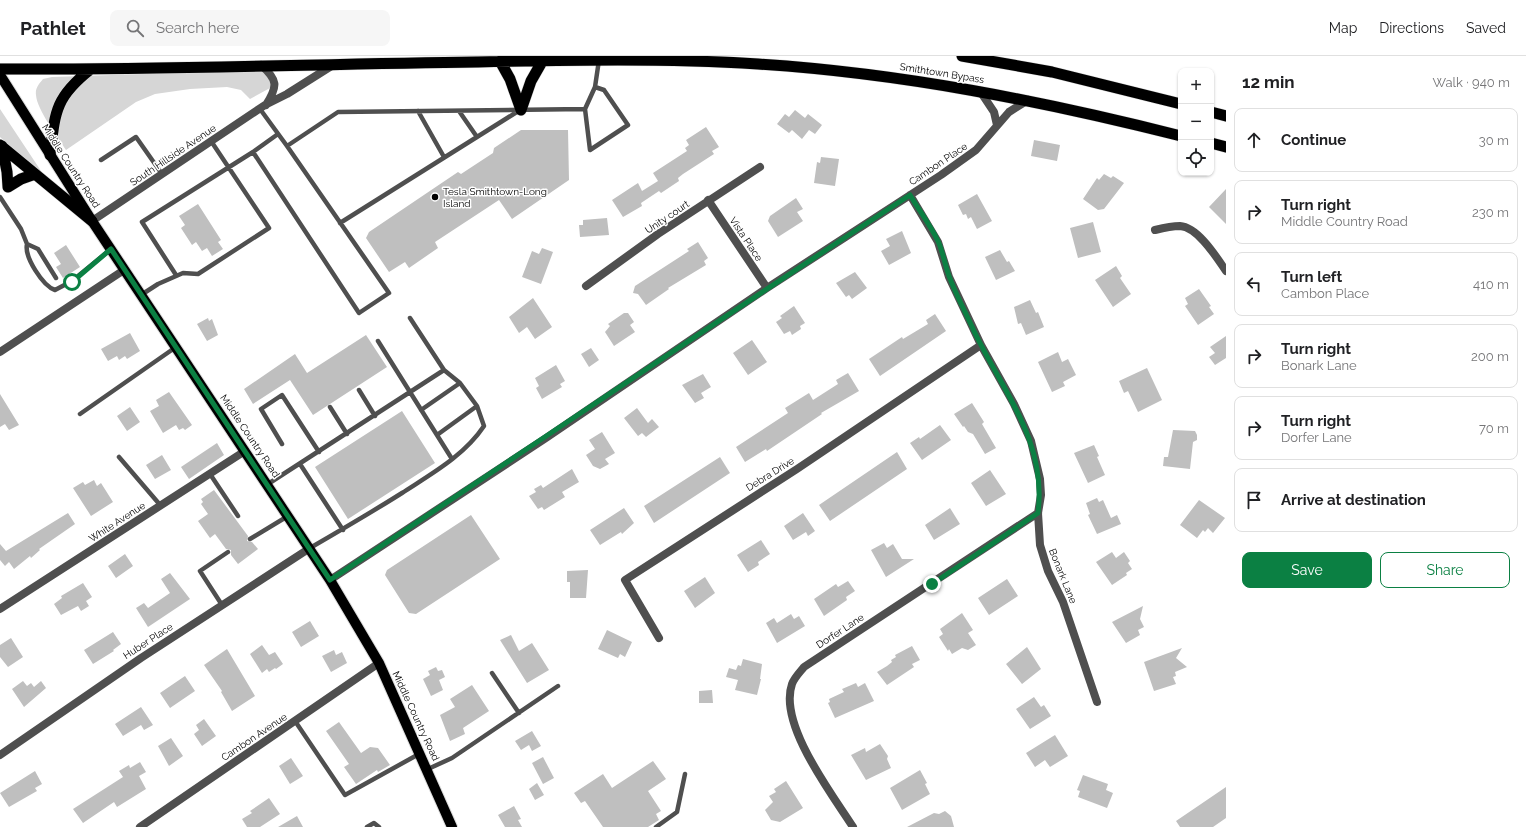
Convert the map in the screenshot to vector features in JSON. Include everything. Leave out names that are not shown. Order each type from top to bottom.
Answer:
[{"type":"highway","name":"Smithtown Bypass","points":[[962,56],[1052,72],[1178,103]]},
{"type":"highway","name":"Smithtown Bypass","points":[[0,69],[90,69],[543,60],[677,60],[774,65],[885,77],[980,91],[1028,100],[1178,135]]},
{"type":"highway","points":[[521,110],[531,81],[543,60]]},
{"type":"highway","points":[[500,61],[510,79],[521,110]]},
{"type":"highway","points":[[50,156],[55,117],[62,97],[72,84],[90,69]]},
{"type":"highway","points":[[1214,113],[1226,116]]},
{"type":"highway","points":[[1214,144],[1226,147]]},
{"type":"highway","points":[[1,146],[92,221]]},
{"type":"highway","points":[[1,146],[7,172],[8,187],[21,179],[35,174]]},
{"type":"main road","name":"Middle Country Road","points":[[0,75],[50,156],[124,270],[268,484],[330,580],[379,664],[428,769],[452,827]]},
{"type":"street","name":"South Hillside Avenue","points":[[92,221],[262,107],[287,94],[335,64]]},
{"type":"street","name":"South Hillside Avenue","points":[[261,65],[272,76],[275,82],[274,91],[262,107]]},
{"type":"street","points":[[980,91],[994,112],[996,125]]},
{"type":"street","name":"Cambon Place","points":[[330,580],[546,438],[767,288],[976,150],[996,125],[1009,112],[1028,100]]},
{"type":"street","name":"Unity court","points":[[586,286],[708,200],[760,167]]},
{"type":"street","name":"Bonark Lane","points":[[910,195],[938,242],[949,277],[980,345],[1014,404],[1031,441],[1040,479],[1041,495],[1038,513],[1040,545],[1048,571],[1063,602],[1097,702]]},
{"type":"street","name":"Vista Place","points":[[708,200],[767,288]]},
{"type":"street","points":[[1155,230],[1181,226],[1192,230],[1212,252],[1226,271]]},
{"type":"street","points":[[0,352],[124,270]]},
{"type":"street","name":"Debra Drive","points":[[659,638],[624,580],[797,469],[980,345]]},
{"type":"street","name":"White Avenue","points":[[0,609],[245,451]]},
{"type":"street","name":"Dorfer Lane","points":[[852,827],[801,742],[789,703],[792,683],[804,667],[1038,513]]},
{"type":"street","name":"Huber Place","points":[[0,755],[141,658],[310,548]]},
{"type":"street","name":"Cambon Avenue","points":[[140,827],[379,664]]},
{"type":"lane","points":[[595,87],[604,90],[628,125],[590,150],[585,109],[595,87],[599,60]]},
{"type":"lane","points":[[253,152],[359,313],[389,293],[286,146],[262,107]]},
{"type":"lane","points":[[286,146],[338,112],[585,109]]},
{"type":"lane","points":[[340,223],[521,110]]},
{"type":"lane","points":[[418,111],[444,158]]},
{"type":"lane","points":[[459,111],[477,137]]},
{"type":"lane","points":[[176,275],[142,222],[253,152],[278,134]]},
{"type":"lane","points":[[101,160],[136,137],[162,174]]},
{"type":"lane","points":[[141,295],[183,272],[198,274],[269,228],[211,141]]},
{"type":"lane","points":[[8,187],[1,199],[21,229],[27,244],[26,249],[30,261],[48,288],[55,290],[72,282],[111,249]]},
{"type":"lane","points":[[27,244],[38,249],[56,278]]},
{"type":"lane","points":[[310,548],[343,530],[440,469],[474,441],[484,426],[477,406],[460,383],[444,370],[410,318]]},
{"type":"lane","points":[[378,342],[452,459]]},
{"type":"lane","points":[[80,414],[176,348]]},
{"type":"lane","points":[[268,484],[411,393],[444,370]]},
{"type":"lane","points":[[421,410],[460,383]]},
{"type":"lane","points":[[359,390],[375,416]]},
{"type":"lane","points":[[282,444],[261,409],[282,394],[319,452]]},
{"type":"lane","points":[[437,434],[477,406]]},
{"type":"lane","points":[[330,407],[347,434]]},
{"type":"lane","points":[[119,457],[161,506]]},
{"type":"lane","points":[[300,464],[343,530]]},
{"type":"lane","points":[[210,474],[238,516]]},
{"type":"lane","points":[[250,539],[289,516]]},
{"type":"lane","points":[[222,605],[200,571],[228,552]]},
{"type":"lane","points":[[492,673],[519,713]]},
{"type":"lane","points":[[428,769],[452,758],[558,686]]},
{"type":"lane","points":[[295,721],[346,795],[420,753]]},
{"type":"lane","points":[[656,827],[678,812],[685,774]]},
{"type":"lane","points":[[367,827],[374,823],[379,827]]},
{"type":"shaded area","points":[[264,70],[273,79],[270,88],[250,99],[241,90],[227,87],[190,89],[155,94],[136,102],[66,150],[44,116],[37,101],[36,95],[37,88],[43,79],[52,77]]},
{"type":"shaded area","points":[[0,109],[45,177],[0,137]]},
{"type":"building","points":[[795,110],[805,118],[808,114],[822,125],[815,134],[809,130],[802,139],[792,130],[789,133],[777,124],[785,114],[789,117]]},
{"type":"building","points":[[706,127],[719,147],[712,151],[714,154],[683,174],[678,178],[679,181],[661,193],[659,191],[641,203],[642,206],[623,217],[612,200],[638,183],[642,191],[658,181],[653,173],[687,151],[685,148],[689,145],[686,140]]},
{"type":"building","points":[[521,130],[568,130],[569,180],[512,219],[499,200],[435,242],[438,248],[409,268],[405,262],[389,272],[366,238],[369,232],[458,172],[461,174],[493,153],[494,148]]},
{"type":"building","points":[[1034,140],[1060,145],[1057,161],[1031,156]]},
{"type":"building","points":[[821,157],[839,159],[835,186],[814,183],[817,162],[820,163]]},
{"type":"building","points":[[1104,174],[1111,178],[1113,176],[1124,183],[1104,209],[1098,210],[1083,199],[1097,178],[1099,180]]},
{"type":"building","points":[[1226,189],[1226,224],[1209,207]]},
{"type":"building","points":[[977,194],[992,221],[977,229],[971,217],[968,219],[966,214],[963,215],[958,205]]},
{"type":"building","points":[[796,198],[803,209],[797,212],[803,221],[778,237],[768,221],[770,216]]},
{"type":"building","points":[[198,204],[221,240],[218,242],[223,249],[212,256],[207,248],[202,251],[196,242],[192,245],[181,228],[185,225],[179,216]]},
{"type":"building","points":[[607,218],[609,235],[580,237],[579,225],[583,225],[583,220]]},
{"type":"building","points":[[1093,222],[1101,252],[1078,258],[1070,228]]},
{"type":"building","points":[[902,231],[911,253],[889,265],[881,251],[890,246],[886,239]]},
{"type":"building","points":[[698,242],[708,258],[704,261],[706,265],[668,288],[669,289],[646,305],[638,294],[633,293],[635,286],[689,251],[687,249]]},
{"type":"building","points":[[66,245],[80,267],[63,278],[56,267],[61,264],[54,253]]},
{"type":"building","points":[[542,248],[553,252],[541,284],[522,277],[532,251],[539,254]]},
{"type":"building","points":[[1000,250],[1007,262],[1009,261],[1015,271],[996,280],[985,257]]},
{"type":"building","points":[[1116,266],[1122,276],[1120,278],[1131,294],[1113,307],[1095,280]]},
{"type":"building","points":[[855,272],[867,288],[852,299],[849,295],[846,297],[836,283]]},
{"type":"building","points":[[1199,289],[1211,306],[1209,307],[1214,314],[1198,325],[1185,306],[1188,304],[1185,298]]},
{"type":"building","points":[[533,298],[552,327],[535,339],[527,327],[519,333],[509,317]]},
{"type":"building","points":[[1030,300],[1036,313],[1038,312],[1044,327],[1026,335],[1021,323],[1018,324],[1014,307]]},
{"type":"building","points":[[794,306],[805,323],[800,326],[801,329],[792,335],[790,331],[784,334],[776,322],[782,318],[780,316]]},
{"type":"building","points":[[624,313],[628,313],[634,322],[630,325],[635,332],[614,346],[605,332],[610,326],[608,324]]},
{"type":"building","points":[[935,314],[946,331],[880,376],[869,359],[902,337],[903,339],[928,324],[926,320]]},
{"type":"building","points":[[208,318],[209,321],[212,319],[218,335],[207,341],[197,324]]},
{"type":"building","points":[[130,333],[140,351],[127,359],[125,356],[119,360],[117,356],[108,361],[101,349]]},
{"type":"building","points":[[366,335],[387,367],[313,415],[290,380],[253,404],[244,389],[295,354],[307,373]]},
{"type":"building","points":[[1226,336],[1226,358],[1215,365],[1209,357],[1215,353],[1210,347]]},
{"type":"building","points":[[752,340],[767,362],[748,375],[733,353]]},
{"type":"building","points":[[591,348],[599,360],[589,367],[581,354]]},
{"type":"building","points":[[1058,352],[1062,362],[1068,359],[1076,375],[1063,382],[1065,386],[1052,392],[1038,362]]},
{"type":"building","points":[[556,365],[565,381],[560,384],[562,387],[542,399],[536,388],[539,386],[535,378]]},
{"type":"building","points":[[1147,368],[1162,400],[1138,412],[1128,391],[1124,393],[1119,381]]},
{"type":"building","points":[[848,373],[859,391],[821,413],[822,414],[767,451],[766,449],[745,462],[736,447],[788,413],[785,408],[809,393],[813,400],[838,384],[836,380]]},
{"type":"building","points":[[703,374],[711,387],[701,393],[704,398],[695,403],[682,385]]},
{"type":"building","points":[[169,392],[192,425],[185,430],[183,428],[179,430],[176,425],[163,433],[150,411],[159,406],[156,400]]},
{"type":"building","points":[[0,394],[19,425],[9,430],[5,424],[0,427]]},
{"type":"building","points":[[972,403],[984,422],[982,424],[996,448],[985,454],[973,434],[968,432],[964,426],[963,427],[954,414]]},
{"type":"building","points":[[130,407],[140,422],[127,431],[117,416]]},
{"type":"building","points":[[637,408],[648,423],[652,419],[659,427],[646,437],[642,433],[638,436],[624,418]]},
{"type":"building","points":[[402,411],[435,463],[348,519],[315,467]]},
{"type":"building","points":[[940,425],[951,440],[922,460],[910,443],[919,437],[920,439]]},
{"type":"building","points":[[1173,430],[1195,431],[1197,435],[1197,440],[1193,442],[1190,469],[1163,466],[1164,457],[1168,457]]},
{"type":"building","points":[[602,432],[615,453],[605,459],[609,464],[600,469],[593,466],[586,455],[595,449],[589,440]]},
{"type":"building","points":[[217,443],[224,455],[189,479],[181,467]]},
{"type":"building","points":[[1094,445],[1099,456],[1097,457],[1105,475],[1088,483],[1074,453]]},
{"type":"building","points":[[897,452],[907,469],[830,521],[819,505]]},
{"type":"building","points":[[162,455],[171,470],[155,479],[146,465]]},
{"type":"building","points":[[720,457],[730,473],[654,523],[644,506]]},
{"type":"building","points":[[572,469],[579,482],[562,492],[565,497],[544,510],[542,507],[538,509],[529,496],[536,492],[534,489],[541,485],[543,488]]},
{"type":"building","points":[[990,470],[1006,494],[986,506],[971,483]]},
{"type":"building","points":[[94,480],[97,486],[101,483],[113,502],[91,516],[73,488],[83,482],[85,485]]},
{"type":"building","points":[[214,490],[248,536],[247,541],[252,542],[258,549],[238,564],[231,555],[231,550],[226,549],[215,534],[210,538],[198,521],[208,514],[201,504],[203,502],[201,499]]},
{"type":"building","points":[[1097,498],[1099,502],[1103,500],[1111,518],[1117,515],[1121,524],[1097,534],[1088,515],[1090,514],[1086,503]]},
{"type":"building","points":[[1199,500],[1225,518],[1213,533],[1208,528],[1205,532],[1203,530],[1197,538],[1180,525]]},
{"type":"building","points":[[624,508],[634,523],[622,534],[621,532],[600,545],[590,530]]},
{"type":"building","points":[[950,508],[960,524],[934,540],[925,525]]},
{"type":"building","points":[[68,513],[75,524],[39,549],[40,550],[31,558],[30,556],[14,569],[9,562],[5,566],[0,560],[0,544],[6,551]]},
{"type":"building","points":[[803,513],[815,531],[808,536],[806,532],[793,540],[784,526]]},
{"type":"building","points":[[471,515],[500,559],[416,614],[409,613],[385,575],[387,570]]},
{"type":"building","points":[[761,540],[770,554],[758,562],[759,565],[748,572],[737,555]]},
{"type":"building","points":[[884,543],[887,548],[893,544],[902,559],[914,559],[886,577],[871,550]]},
{"type":"building","points":[[1112,552],[1116,558],[1124,552],[1130,561],[1128,563],[1132,569],[1126,573],[1127,575],[1112,585],[1096,562]]},
{"type":"building","points":[[125,554],[133,566],[116,578],[108,566]]},
{"type":"building","points":[[588,570],[586,598],[570,598],[570,582],[567,582],[567,571]]},
{"type":"building","points":[[170,573],[190,599],[148,627],[136,608],[144,603],[148,608],[170,593],[161,579]]},
{"type":"building","points":[[705,577],[715,593],[695,608],[684,591]]},
{"type":"building","points":[[1007,579],[1018,596],[989,615],[978,598]]},
{"type":"building","points":[[848,581],[855,591],[846,597],[847,600],[824,616],[814,599],[836,584],[838,587]]},
{"type":"building","points":[[83,583],[92,597],[86,601],[89,606],[81,611],[78,606],[61,615],[54,604],[62,598],[61,596]]},
{"type":"building","points":[[1143,606],[1140,619],[1144,627],[1138,630],[1140,635],[1126,643],[1112,622]]},
{"type":"building","points":[[962,613],[973,630],[968,633],[976,645],[968,650],[962,648],[952,654],[949,649],[948,651],[939,637],[943,634],[940,629]]},
{"type":"building","points":[[791,614],[794,619],[799,616],[805,626],[777,643],[766,623],[774,618],[777,623]]},
{"type":"building","points":[[310,621],[319,636],[301,647],[292,632]]},
{"type":"building","points":[[607,630],[632,642],[625,657],[620,654],[618,658],[598,649]]},
{"type":"building","points":[[113,632],[121,644],[113,650],[114,651],[93,664],[84,650]]},
{"type":"building","points":[[511,635],[519,651],[532,643],[549,670],[527,683],[500,640]]},
{"type":"building","points":[[11,638],[23,657],[8,667],[0,657],[0,645]]},
{"type":"building","points":[[262,645],[269,655],[275,652],[283,664],[269,672],[267,669],[262,673],[250,654]]},
{"type":"building","points":[[912,646],[920,660],[912,664],[914,667],[887,685],[877,672],[892,662],[891,660],[896,657],[895,655]]},
{"type":"building","points":[[1027,647],[1041,669],[1022,684],[1006,664]]},
{"type":"building","points":[[1182,648],[1176,658],[1187,667],[1175,672],[1176,676],[1173,677],[1176,684],[1154,691],[1144,662]]},
{"type":"building","points":[[227,649],[255,696],[232,711],[221,692],[222,691],[204,665]]},
{"type":"building","points":[[334,650],[336,655],[342,652],[347,663],[331,672],[322,656]]},
{"type":"building","points":[[743,659],[762,664],[761,679],[757,695],[735,690],[738,680],[726,677],[729,668],[736,670],[738,665],[741,666]]},
{"type":"building","points":[[436,667],[438,671],[442,670],[445,677],[439,680],[443,690],[431,696],[423,679],[430,675],[428,671]]},
{"type":"building","points":[[185,676],[195,691],[170,708],[160,693]]},
{"type":"building","points":[[23,681],[27,686],[31,683],[34,687],[41,681],[46,688],[24,707],[12,689]]},
{"type":"building","points":[[856,683],[858,687],[865,683],[874,701],[835,718],[828,703],[830,702],[829,699],[844,692],[842,689]]},
{"type":"building","points":[[472,685],[489,711],[463,728],[465,734],[450,741],[440,715],[455,707],[450,699]]},
{"type":"building","points":[[712,690],[713,703],[699,703],[699,691]]},
{"type":"building","points":[[1034,697],[1041,707],[1044,705],[1051,716],[1030,729],[1016,709]]},
{"type":"building","points":[[141,707],[153,725],[144,730],[141,725],[123,736],[115,724]]},
{"type":"building","points":[[204,719],[216,736],[202,746],[194,734],[199,730],[196,725]]},
{"type":"building","points":[[339,722],[361,753],[370,747],[378,748],[390,765],[378,772],[377,770],[356,784],[344,767],[349,764],[326,731]]},
{"type":"building","points":[[532,731],[541,746],[532,751],[529,745],[521,750],[515,741]]},
{"type":"building","points":[[1055,735],[1068,756],[1050,767],[1045,760],[1035,767],[1026,753]]},
{"type":"building","points":[[171,738],[183,756],[169,766],[158,746]]},
{"type":"building","points":[[880,744],[888,756],[887,759],[891,768],[866,780],[851,755],[865,748],[866,752]]},
{"type":"building","points":[[543,757],[554,778],[543,784],[532,763]]},
{"type":"building","points":[[291,758],[303,776],[290,784],[279,766]]},
{"type":"building","points":[[653,761],[666,779],[648,791],[661,811],[656,814],[659,820],[648,827],[603,827],[585,801],[581,803],[574,793],[603,774],[612,788]]},
{"type":"building","points":[[140,762],[146,772],[139,776],[146,789],[117,807],[114,802],[83,823],[73,809],[123,777],[119,771],[129,765],[130,768]]},
{"type":"building","points":[[920,770],[927,783],[925,784],[930,794],[902,810],[890,788]]},
{"type":"building","points":[[35,771],[42,784],[35,788],[37,791],[9,807],[0,793]]},
{"type":"building","points":[[1083,775],[1108,784],[1106,790],[1113,793],[1107,808],[1078,797],[1080,791],[1077,790]]},
{"type":"building","points":[[786,781],[803,808],[780,822],[771,820],[765,810],[773,802],[769,796],[776,792],[774,789]]},
{"type":"building","points":[[537,783],[544,795],[535,800],[529,789]]},
{"type":"building","points":[[1226,787],[1226,818],[1213,827],[1180,827],[1176,821]]},
{"type":"building","points":[[269,798],[280,814],[260,827],[247,827],[242,819],[252,813],[250,811]]},
{"type":"building","points":[[514,806],[521,819],[518,820],[522,827],[505,827],[498,815]]},
{"type":"building","points":[[945,811],[951,816],[954,827],[907,827],[934,813],[939,814]]},
{"type":"building","points":[[297,816],[303,827],[278,827]]},
{"type":"place","name":"Tesla Smithtown-Long Island","points":[[435,197]]},
{"type":"route","points":[[72,282],[111,249],[223,419],[268,484],[330,580],[546,438],[767,288],[910,195],[938,242],[949,277],[980,345],[1014,404],[1031,441],[1040,479],[1041,495],[1038,513],[932,584]]}]
